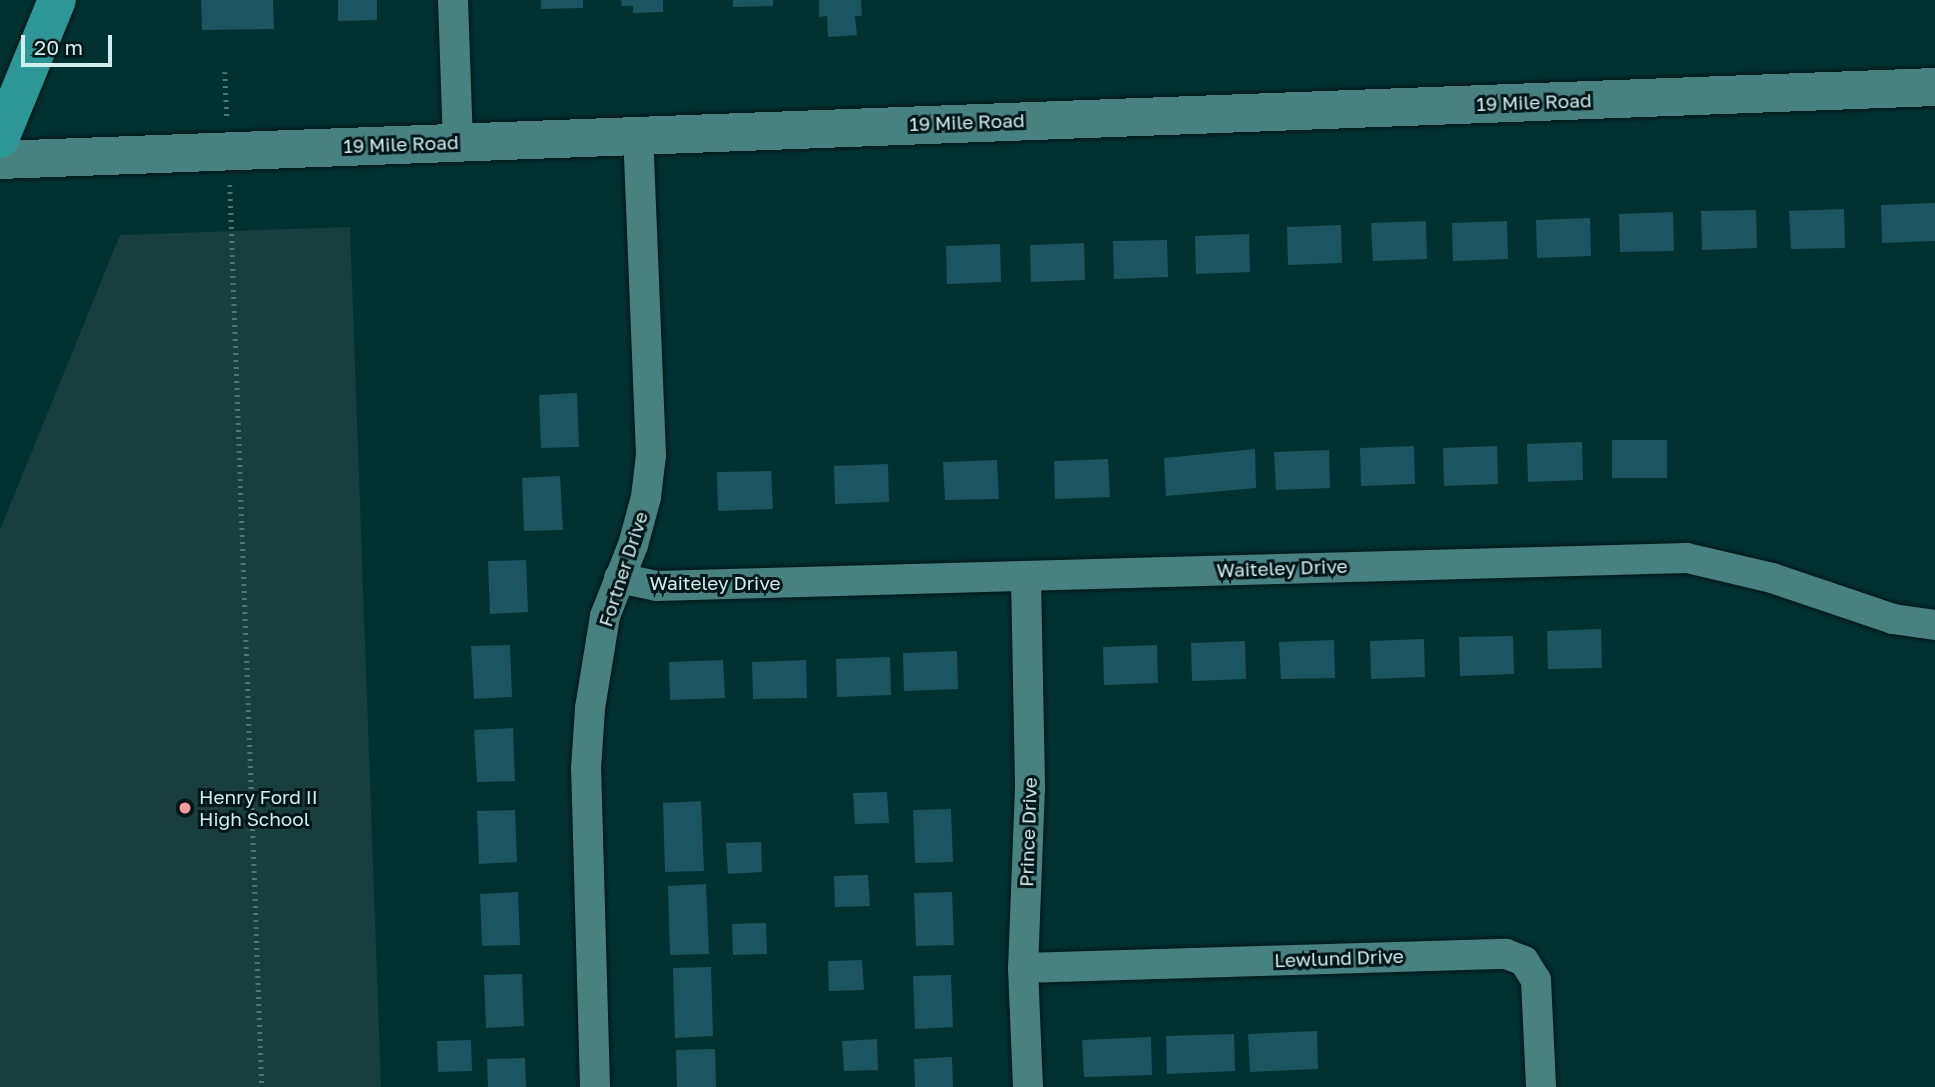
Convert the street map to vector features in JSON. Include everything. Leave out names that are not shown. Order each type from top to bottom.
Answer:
[{"type":"highway","points":[[0,139],[57,0]]},
{"type":"street","points":[[453,0],[458,142]]},
{"type":"street","name":"19 Mile Road","points":[[0,160],[1935,87]]},
{"type":"street","name":"Fortner Drive","points":[[596,1087],[586,769],[598,649],[646,497],[651,455],[638,134]]},
{"type":"street","name":"Waiteley Drive","points":[[619,578],[656,586],[1687,558],[1772,578],[1893,619],[1935,625]]},
{"type":"street","name":"Prince Drive","points":[[1026,577],[1030,787],[1023,968],[1028,1087]]},
{"type":"street","name":"Lewlund Drive","points":[[1023,968],[1506,954],[1524,961],[1536,980],[1541,1087]]},
{"type":"path","points":[[225,72],[228,121]]},
{"type":"path","points":[[230,178],[262,1087]]},
{"type":"shaded area","name":"Henry Ford II High School","points":[[350,227],[381,1087],[0,1087],[0,530],[120,235]]},
{"type":"building","points":[[201,0],[273,0],[274,29],[202,30]]},
{"type":"building","points":[[338,0],[377,0],[377,20],[338,21]]},
{"type":"building","points":[[541,0],[583,0],[583,8],[541,9]]},
{"type":"building","points":[[621,0],[663,0],[663,12],[633,13],[633,6],[622,6]]},
{"type":"building","points":[[733,0],[773,0],[773,6],[733,7]]},
{"type":"building","points":[[819,0],[861,0],[862,16],[855,16],[857,35],[828,37],[827,16],[819,17]]},
{"type":"building","points":[[1935,203],[1935,241],[1882,243],[1881,205]]},
{"type":"building","points":[[1844,209],[1845,248],[1791,249],[1789,211]]},
{"type":"building","points":[[1756,210],[1757,248],[1702,250],[1701,211]]},
{"type":"building","points":[[1673,212],[1674,251],[1620,252],[1619,214]]},
{"type":"building","points":[[1590,218],[1591,256],[1537,258],[1536,220]]},
{"type":"building","points":[[1426,221],[1427,259],[1373,261],[1371,223]]},
{"type":"building","points":[[1507,221],[1508,259],[1453,261],[1452,223]]},
{"type":"building","points":[[1341,225],[1342,263],[1288,265],[1287,227]]},
{"type":"building","points":[[1249,234],[1250,272],[1196,274],[1195,236]]},
{"type":"building","points":[[1167,240],[1168,277],[1114,279],[1113,241]]},
{"type":"building","points":[[1084,243],[1085,280],[1031,282],[1030,245]]},
{"type":"building","points":[[1000,244],[1001,282],[947,284],[946,246]]},
{"type":"building","points":[[577,393],[579,447],[541,448],[539,395]]},
{"type":"building","points":[[1612,440],[1667,440],[1667,478],[1612,478]]},
{"type":"building","points":[[1582,442],[1583,480],[1528,482],[1527,444]]},
{"type":"building","points":[[1414,446],[1415,484],[1361,486],[1360,448]]},
{"type":"building","points":[[1497,446],[1498,484],[1444,486],[1443,448]]},
{"type":"building","points":[[1255,449],[1256,488],[1166,496],[1164,458]]},
{"type":"building","points":[[1329,450],[1330,488],[1276,490],[1274,452]]},
{"type":"building","points":[[1108,459],[1110,497],[1055,499],[1054,461]]},
{"type":"building","points":[[997,460],[999,499],[945,500],[943,462]]},
{"type":"building","points":[[888,464],[889,502],[835,504],[834,466]]},
{"type":"building","points":[[771,471],[773,509],[718,511],[717,472]]},
{"type":"building","points":[[560,476],[563,530],[524,531],[522,478]]},
{"type":"building","points":[[526,560],[528,612],[490,614],[488,561]]},
{"type":"building","points":[[1601,629],[1602,668],[1548,669],[1547,631]]},
{"type":"building","points":[[1513,636],[1514,674],[1460,676],[1459,637]]},
{"type":"building","points":[[1424,639],[1425,677],[1371,679],[1370,641]]},
{"type":"building","points":[[1334,640],[1335,678],[1281,679],[1279,642]]},
{"type":"building","points":[[1245,641],[1246,679],[1192,681],[1191,643]]},
{"type":"building","points":[[510,645],[512,697],[474,699],[471,646]]},
{"type":"building","points":[[1157,645],[1158,683],[1104,685],[1103,647]]},
{"type":"building","points":[[957,651],[958,689],[904,691],[903,653]]},
{"type":"building","points":[[890,657],[891,695],[837,697],[836,659]]},
{"type":"building","points":[[723,660],[725,698],[670,700],[669,662]]},
{"type":"building","points":[[806,660],[807,698],[753,699],[752,662]]},
{"type":"building","points":[[513,728],[515,781],[477,782],[474,730]]},
{"type":"building","points":[[887,792],[889,823],[855,824],[853,793]]},
{"type":"building","points":[[701,801],[704,871],[665,872],[663,803]]},
{"type":"building","points":[[951,809],[953,862],[915,863],[913,810]]},
{"type":"building","points":[[515,810],[517,862],[479,864],[477,811]]},
{"type":"building","points":[[761,842],[762,872],[728,874],[726,843]]},
{"type":"building","points":[[868,875],[870,906],[835,907],[834,876]]},
{"type":"building","points":[[706,884],[709,954],[670,955],[668,886]]},
{"type":"building","points":[[518,892],[520,945],[482,946],[480,894]]},
{"type":"building","points":[[952,892],[954,945],[916,946],[914,893]]},
{"type":"building","points":[[766,923],[767,954],[733,955],[732,924]]},
{"type":"building","points":[[862,960],[864,990],[829,991],[828,961]]},
{"type":"building","points":[[711,967],[713,1036],[675,1038],[673,968]]},
{"type":"building","points":[[522,974],[524,1026],[486,1028],[484,975]]},
{"type":"building","points":[[951,975],[953,1027],[915,1029],[913,976]]},
{"type":"building","points":[[1317,1031],[1318,1069],[1250,1072],[1248,1034]]},
{"type":"building","points":[[1234,1034],[1235,1071],[1167,1074],[1166,1036]]},
{"type":"building","points":[[1151,1037],[1152,1075],[1084,1077],[1082,1040]]},
{"type":"building","points":[[877,1039],[878,1070],[844,1071],[842,1041]]},
{"type":"building","points":[[471,1040],[472,1071],[438,1072],[437,1041]]},
{"type":"building","points":[[715,1049],[716,1087],[677,1087],[676,1050]]},
{"type":"building","points":[[952,1057],[953,1087],[915,1087],[914,1059]]},
{"type":"building","points":[[525,1058],[526,1087],[488,1087],[487,1059]]},
{"type":"place","name":"Henry Ford II High School","points":[[185,808]]}]
